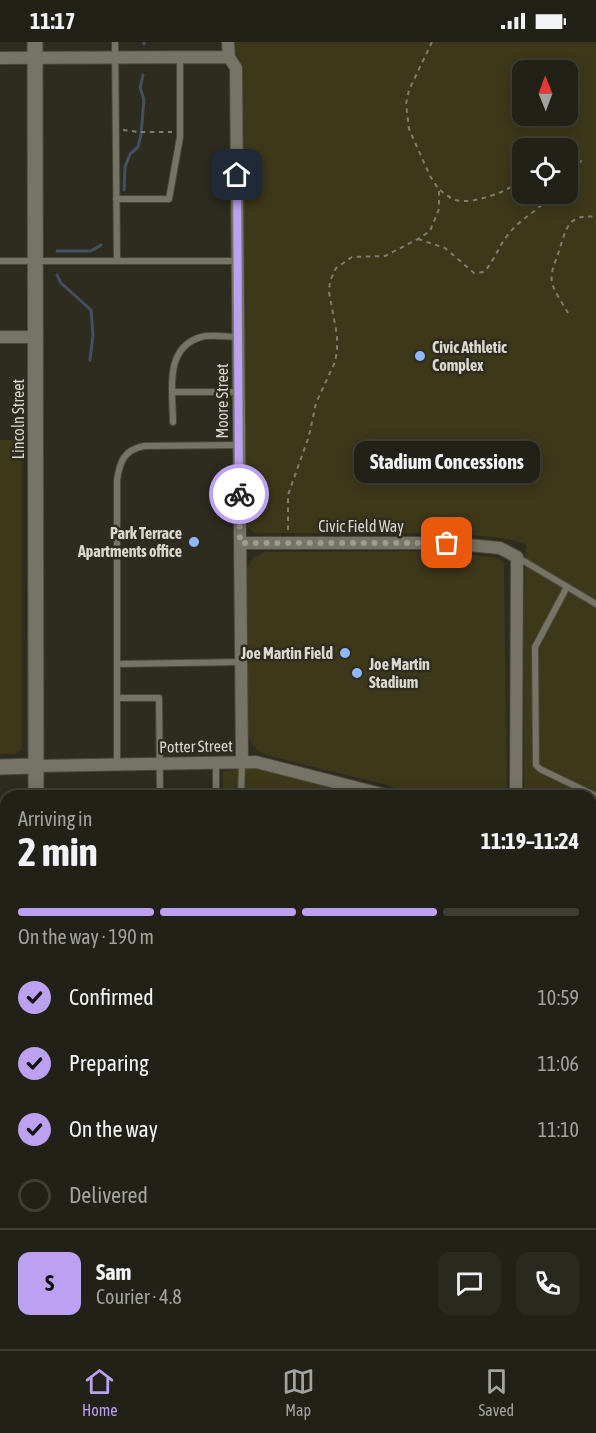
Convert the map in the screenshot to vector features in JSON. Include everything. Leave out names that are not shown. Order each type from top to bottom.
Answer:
[{"type":"street","name":"Moore Street","points":[[228,42],[229,57],[236,68],[242,763]]},
{"type":"street","points":[[0,57],[35,50],[115,57],[229,57]]},
{"type":"street","name":"Lincoln Street","points":[[35,50],[36,790]]},
{"type":"street","points":[[0,337],[36,337]]},
{"type":"street","name":"Civic Field Way","points":[[240,543],[447,543],[500,548],[517,557]]},
{"type":"street","points":[[516,790],[517,557]]},
{"type":"street","name":"Potter Street","points":[[0,767],[256,762],[366,790]]},
{"type":"lane","points":[[115,42],[117,261]]},
{"type":"lane","points":[[116,199],[169,199],[180,132],[180,57]]},
{"type":"lane","points":[[0,261],[237,261]]},
{"type":"lane","points":[[173,422],[174,361],[183,348],[200,337],[238,337]]},
{"type":"lane","points":[[173,392],[238,392]]},
{"type":"lane","points":[[117,765],[117,480],[119,467],[124,456],[133,448],[239,445]]},
{"type":"lane","points":[[517,557],[596,604]]},
{"type":"lane","points":[[567,587],[535,647],[536,765],[584,790]]},
{"type":"lane","points":[[117,664],[241,662]]},
{"type":"lane","points":[[117,698],[159,698],[159,790]]},
{"type":"lane","points":[[216,763],[216,790]]},
{"type":"lane","points":[[241,790],[242,763]]},
{"type":"path","points":[[432,42],[409,90],[406,104],[409,129],[430,176],[439,190],[456,200],[480,199],[512,186]]},
{"type":"path","points":[[116,129],[139,132],[180,132]]},
{"type":"path","points":[[288,530],[288,495],[309,436],[316,403],[335,362],[337,351],[338,335],[330,281],[336,268],[352,257],[385,256],[430,231],[439,209],[439,190]]},
{"type":"path","points":[[418,239],[445,248],[474,273],[484,272],[493,263],[507,237],[542,204]]},
{"type":"path","points":[[568,313],[553,286],[552,270],[564,230],[570,223],[586,215],[596,217]]},
{"type":"shaded area","name":"Civic Athletic Complex","points":[[231,42],[596,42],[596,790],[524,790],[526,544],[507,539],[454,533],[254,533],[246,527],[243,74]]},
{"type":"shaded area","points":[[0,440],[21,440],[22,445],[22,749],[15,754],[0,754]]},
{"type":"shaded area","name":"Joe Martin Stadium","points":[[437,551],[499,558],[504,564],[507,790],[402,790],[269,756],[255,748],[248,733],[247,568],[253,558],[264,552]]},
{"type":"shaded area","points":[[252,767],[342,790],[223,790],[223,772]]},
{"type":"waterway","points":[[124,190],[125,167],[130,154],[138,147],[141,135],[144,99],[140,88],[143,75]]},
{"type":"waterway","points":[[57,251],[91,251],[101,245]]},
{"type":"waterway","points":[[57,275],[61,283],[91,310],[93,335],[90,360]]},
{"type":"way so far","points":[[239,494],[240,543],[447,543]]},
{"type":"place","name":"Civic Athletic Complex","points":[[420,356]]},
{"type":"place","name":"Park Terrace Apartments office","points":[[194,542]]},
{"type":"place","name":"Stadium Concessions","points":[[447,543]]},
{"type":"place","name":"Joe Martin Field","points":[[345,653]]},
{"type":"place","name":"Joe Martin Stadium","points":[[357,673]]},
{"type":"route","points":[[237,175],[239,494]]}]
